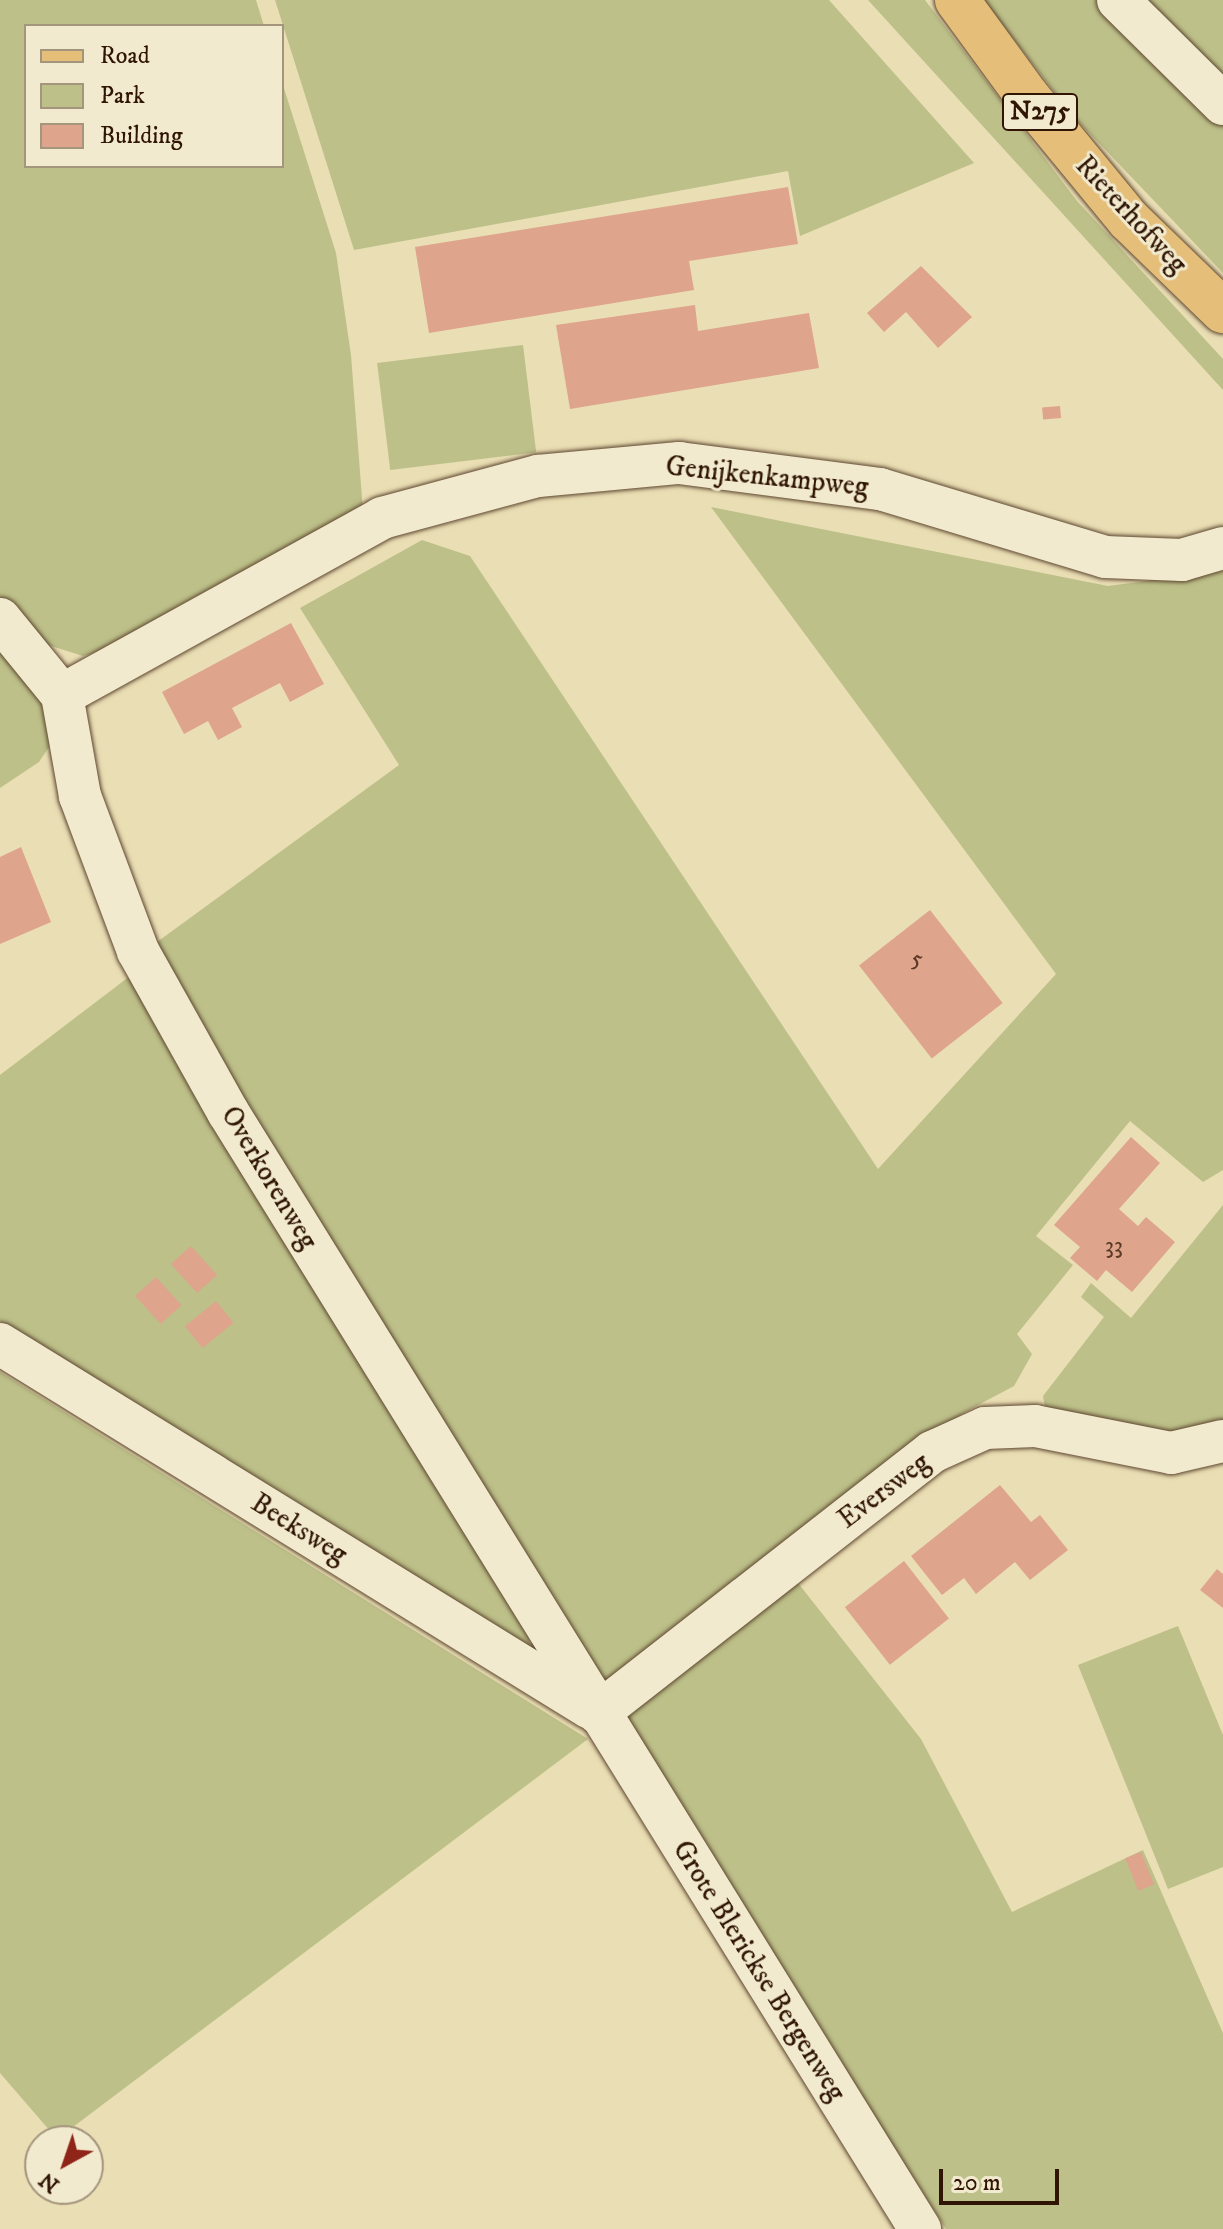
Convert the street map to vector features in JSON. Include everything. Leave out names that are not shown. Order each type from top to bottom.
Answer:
[{"type":"main road","name":"Rieterhofweg","points":[[957,0],[1027,96],[1129,220],[1223,311]]},
{"type":"street","points":[[1118,0],[1223,104]]},
{"type":"street","name":"Genijkenkampweg","points":[[62,695],[382,518],[538,476],[679,463],[880,489],[1105,557],[1182,560],[1223,548]]},
{"type":"street","name":"Overkorenweg","points":[[0,619],[62,695],[80,796],[138,951],[228,1112],[598,1713]]},
{"type":"street","name":"Beeksweg","points":[[0,1344],[598,1713]]},
{"type":"street","name":"Eversweg","points":[[598,1713],[932,1452],[985,1428],[1035,1426],[1171,1453],[1223,1441]]},
{"type":"street","name":"Grote Blerickse Bergenweg","points":[[598,1713],[920,2229]]},
{"type":"green space","points":[[0,0],[256,0],[263,24],[24,24],[24,168],[284,168],[284,88],[336,253],[351,355],[363,511],[132,642],[83,656],[48,645],[17,621],[0,596]]},
{"type":"green space","points":[[275,0],[829,0],[974,163],[800,236],[788,171],[354,250]]},
{"type":"green space","points":[[868,0],[925,0],[1077,201],[1223,359],[1223,390]]},
{"type":"green space","points":[[983,0],[1097,0],[1223,123],[1223,273],[1075,118]]},
{"type":"green space","points":[[1140,0],[1223,0],[1223,80]]},
{"type":"green space","points":[[523,345],[536,452],[390,470],[377,363]]},
{"type":"green space","points":[[711,507],[1108,586],[1223,571],[1223,1170],[1203,1182],[1130,1121],[1036,1236],[1073,1265],[1017,1334],[1032,1354],[1014,1386],[963,1413],[604,1688],[240,1108],[153,945],[399,765],[300,608],[422,540],[470,556],[878,1169],[1056,974]]},
{"type":"green space","points":[[0,641],[45,704],[55,738],[39,762],[0,788]]},
{"type":"green space","points":[[134,973],[528,1630],[530,1654],[0,1321],[0,1075]]},
{"type":"green space","points":[[1223,1205],[1223,1429],[1184,1436],[1045,1408],[1043,1396],[1104,1317],[1081,1297],[1091,1283],[1131,1318]]},
{"type":"green space","points":[[0,1372],[588,1739],[76,2125],[45,2125],[0,2073]]},
{"type":"green space","points":[[798,1583],[921,1739],[1012,1912],[1143,1850],[1223,2033],[1223,2229],[946,2229],[620,1716]]},
{"type":"green space","points":[[1178,1626],[1223,1735],[1223,1867],[1168,1889],[1078,1665]]},
{"type":"building","points":[[788,187],[798,244],[689,261],[694,290],[429,333],[415,247]]},
{"type":"building","points":[[921,266],[972,317],[938,348],[906,312],[884,332],[867,313]]},
{"type":"building","points":[[695,305],[698,331],[809,313],[819,368],[570,409],[556,325]]},
{"type":"building","points":[[1060,406],[1061,418],[1043,420],[1042,408]]},
{"type":"building","points":[[291,623],[324,684],[290,702],[280,683],[232,708],[242,727],[218,740],[208,721],[184,734],[162,692]]},
{"type":"building","points":[[21,847],[51,922],[0,944],[0,857]]},
{"type":"building","points":[[930,910],[1003,1003],[932,1058],[859,965]]},
{"type":"building","points":[[1131,1137],[1160,1163],[1119,1209],[1138,1226],[1146,1217],[1175,1242],[1132,1292],[1106,1270],[1097,1281],[1070,1258],[1080,1247],[1054,1225]]},
{"type":"building","points":[[191,1246],[217,1275],[197,1293],[171,1264]]},
{"type":"building","points":[[156,1277],[181,1305],[161,1324],[135,1296]]},
{"type":"building","points":[[216,1301],[234,1323],[203,1348],[185,1326]]},
{"type":"building","points":[[1000,1485],[1031,1522],[1040,1515],[1068,1550],[1030,1580],[1015,1562],[976,1594],[964,1578],[942,1595],[911,1556]]},
{"type":"building","points":[[904,1561],[949,1619],[890,1665],[845,1607]]},
{"type":"building","points":[[1217,1569],[1223,1574],[1223,1608],[1200,1590]]},
{"type":"building","points":[[1141,1852],[1154,1884],[1138,1891],[1125,1858]]}]
